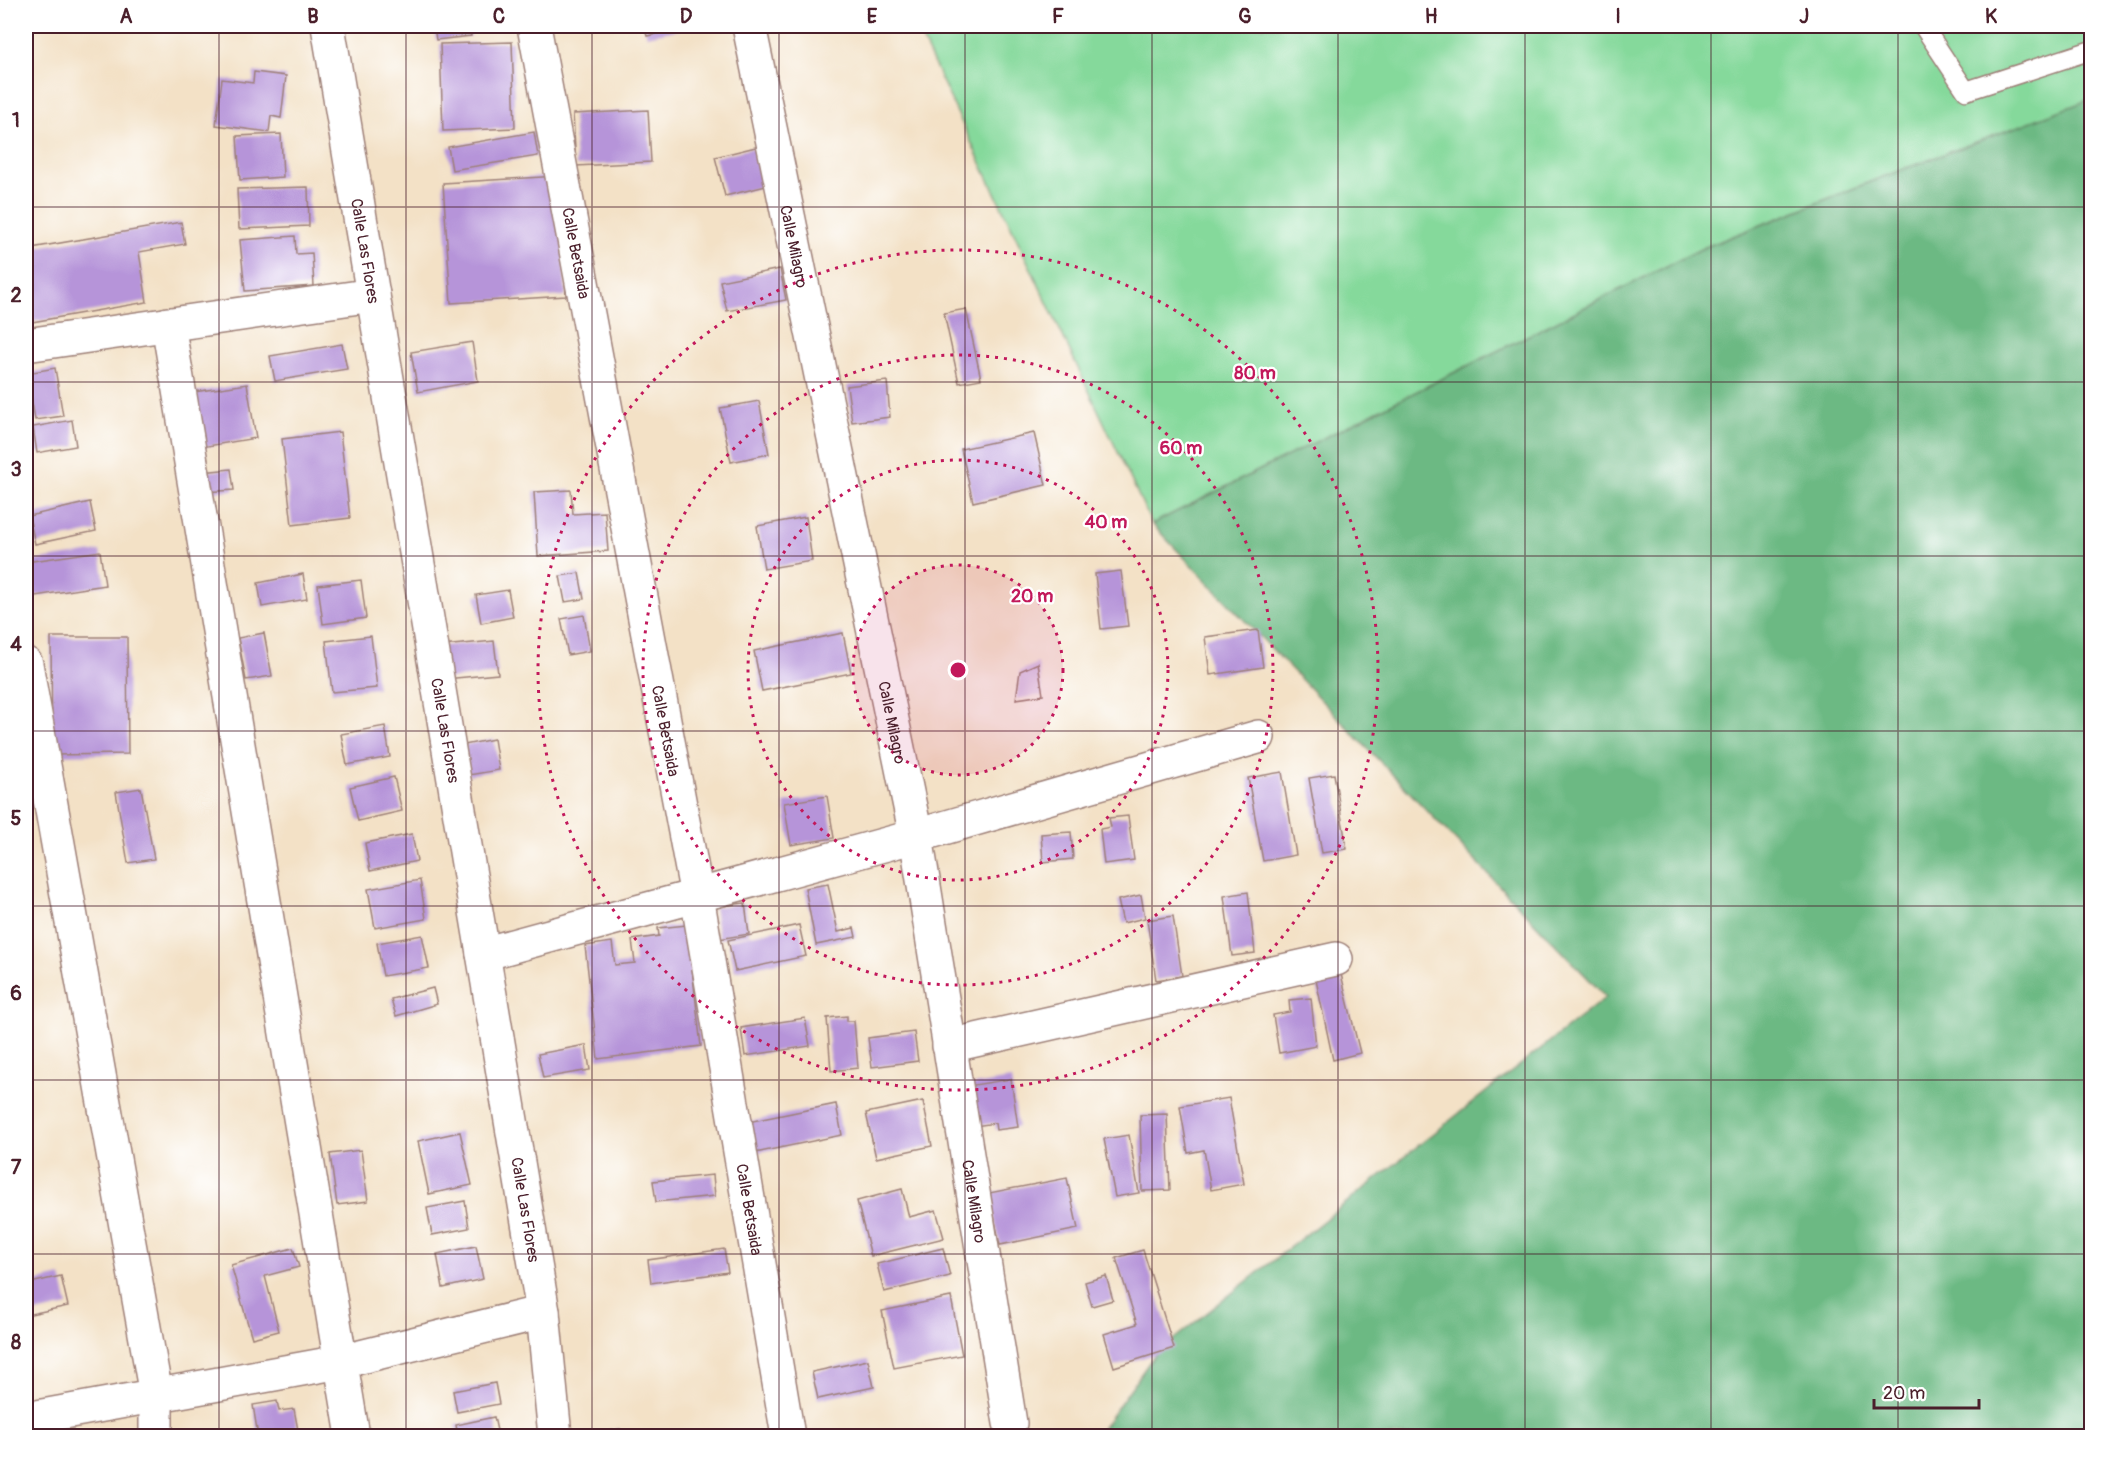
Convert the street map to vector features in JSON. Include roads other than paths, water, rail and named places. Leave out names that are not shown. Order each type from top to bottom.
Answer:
[{"type":"street","name":"Calle Las Flores","points":[[328,26],[543,1312],[555,1437]]},
{"type":"street","name":"Calle Betsaida","points":[[534,26],[697,896],[788,1437]]},
{"type":"street","name":"Calle Milagro","points":[[749,26],[916,836],[1010,1423]]},
{"type":"street","points":[[26,345],[373,296]]},
{"type":"street","points":[[168,324],[353,1437]]},
{"type":"street","points":[[26,664],[156,1395],[156,1437]]},
{"type":"street","points":[[483,954],[916,836],[1258,736]]},
{"type":"street","points":[[949,1046],[1336,958]]},
{"type":"street","points":[[26,1419],[340,1362],[543,1312]]},
{"type":"lane","points":[[1923,26],[1966,91],[2091,50]]}]
